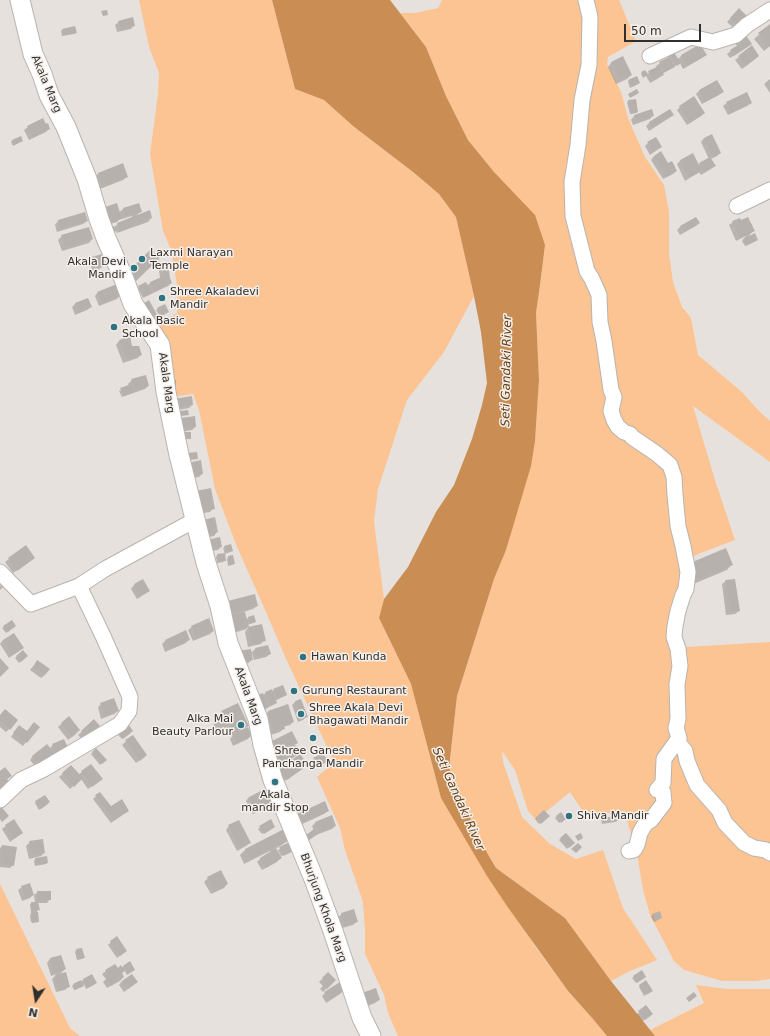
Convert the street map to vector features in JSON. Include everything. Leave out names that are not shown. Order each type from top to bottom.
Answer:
[{"type":"main road","name":"Akala Marg","points":[[20,0],[33,54],[49,95],[66,126],[87,179],[106,238],[133,304],[160,345],[166,392],[179,455],[206,563],[220,606],[228,643],[258,719],[263,745],[273,780]]},
{"type":"main road","name":"Bhurjung Khola Marg","points":[[273,780],[314,879],[362,1018],[371,1036]]},
{"type":"street","points":[[586,0],[590,17],[589,66],[582,100],[578,145],[572,182],[573,216],[587,271],[599,295],[600,322],[610,390],[614,397],[612,411],[614,420],[618,427],[624,432],[630,434],[670,465],[674,477],[678,526],[688,572],[686,589],[678,611],[674,638],[678,649],[680,666],[677,684],[678,719],[676,728],[679,744],[685,750],[687,761],[697,785],[719,810],[725,823],[744,843],[754,848],[766,850],[770,853]]},
{"type":"street","points":[[650,56],[691,37],[713,42],[736,35],[747,25],[770,10]]},
{"type":"street","points":[[737,206],[770,190]]},
{"type":"street","points":[[0,572],[31,604],[79,586],[105,569],[195,520]]},
{"type":"street","points":[[0,800],[21,780],[44,769],[120,724],[129,711],[130,697],[79,586]]},
{"type":"street","points":[[629,851],[634,850],[645,824],[651,820],[664,803],[663,792],[658,790],[663,782],[664,759],[679,738]]},
{"type":"shaded area","points":[[139,0],[272,0],[295,89],[324,100],[353,126],[439,194],[456,216],[474,296],[444,352],[407,400],[378,489],[374,522],[384,599],[379,618],[411,684],[441,798],[535,946],[568,991],[607,1036],[398,1036],[388,1013],[384,995],[365,954],[363,902],[345,850],[340,828],[317,777],[334,762],[287,661],[237,547],[215,489],[199,410],[193,394],[171,397],[154,328],[177,313],[177,285],[171,250],[163,231],[150,154],[158,94],[159,73],[149,47]]},
{"type":"shaded area","points":[[442,0],[619,0],[636,41],[608,57],[607,64],[621,92],[628,118],[645,157],[664,185],[669,211],[669,254],[673,282],[682,307],[691,318],[698,355],[742,392],[770,421],[770,462],[693,406],[735,540],[698,554],[681,563],[673,649],[770,642],[770,979],[756,981],[722,981],[684,970],[674,961],[650,915],[643,890],[637,853],[624,811],[586,816],[570,792],[536,820],[528,811],[515,770],[502,751],[503,762],[522,817],[550,844],[576,859],[603,850],[623,908],[657,960],[611,981],[565,918],[496,868],[479,839],[449,768],[457,696],[494,579],[506,550],[535,441],[539,380],[536,313],[545,245],[494,172],[468,140],[446,96],[426,47],[400,13],[415,13],[438,8]]},
{"type":"shaded area","points":[[0,884],[70,1028],[80,1036],[0,1036]]},
{"type":"shaded area","points":[[696,985],[727,989],[770,989],[770,1036],[655,1036],[650,1030],[704,1003]]},
{"type":"water","name":"Seti Gandaki River","points":[[272,0],[390,0],[426,47],[446,96],[468,140],[494,172],[535,215],[545,245],[536,313],[539,380],[535,441],[531,466],[506,550],[494,579],[457,696],[449,768],[479,839],[496,868],[565,918],[611,981],[655,1036],[607,1036],[568,991],[507,906],[487,876],[441,798],[411,684],[379,618],[384,599],[408,567],[436,512],[454,485],[472,439],[487,383],[481,332],[474,296],[456,217],[439,194],[353,126],[324,100],[295,89]]},
{"type":"building","points":[[739,8],[750,19],[741,29],[730,18]]},
{"type":"building","points":[[107,10],[108,15],[103,16],[101,11]]},
{"type":"building","points":[[133,17],[135,26],[120,29],[118,21]]},
{"type":"building","points":[[770,24],[770,47],[758,33]]},
{"type":"building","points":[[75,26],[77,33],[63,35],[62,29]]},
{"type":"building","points":[[744,33],[752,44],[734,56],[730,50],[741,43],[737,37]]},
{"type":"building","points":[[700,44],[707,55],[687,66],[681,55]]},
{"type":"building","points":[[752,45],[759,56],[746,66],[738,56]]},
{"type":"building","points":[[673,51],[681,63],[677,66],[669,54]]},
{"type":"building","points":[[623,56],[632,75],[620,81],[611,62]]},
{"type":"building","points":[[669,57],[675,67],[665,72],[659,62]]},
{"type":"building","points":[[659,66],[664,75],[653,80],[648,71]]},
{"type":"building","points":[[645,70],[648,74],[644,77],[641,72]]},
{"type":"building","points":[[637,76],[640,83],[632,87],[628,80]]},
{"type":"building","points":[[717,80],[724,92],[705,102],[699,90]]},
{"type":"building","points":[[637,89],[639,93],[630,98],[628,94]]},
{"type":"building","points":[[747,92],[752,103],[731,113],[726,102]]},
{"type":"building","points":[[694,96],[705,113],[690,123],[679,106]]},
{"type":"building","points":[[636,99],[638,112],[631,114],[628,100]]},
{"type":"building","points":[[652,109],[654,116],[637,122],[634,115]]},
{"type":"building","points":[[670,109],[674,115],[652,128],[649,122]]},
{"type":"building","points":[[43,118],[46,124],[48,123],[50,129],[33,137],[27,126]]},
{"type":"building","points":[[712,134],[721,153],[713,157],[704,138]]},
{"type":"building","points":[[21,136],[23,141],[14,145],[12,140]]},
{"type":"building","points":[[656,137],[662,147],[653,152],[647,142]]},
{"type":"building","points":[[661,151],[668,163],[672,161],[677,171],[666,177],[654,156]]},
{"type":"building","points":[[693,153],[702,171],[689,178],[680,160]]},
{"type":"building","points":[[710,157],[716,166],[704,172],[699,163]]},
{"type":"building","points":[[123,163],[128,177],[103,186],[98,173]]},
{"type":"building","points":[[117,203],[122,219],[107,223],[102,208]]},
{"type":"building","points":[[139,203],[142,212],[125,217],[123,208]]},
{"type":"building","points":[[150,210],[152,218],[120,231],[117,223]]},
{"type":"building","points":[[85,212],[88,221],[60,229],[58,220]]},
{"type":"building","points":[[696,217],[700,223],[683,232],[680,226]]},
{"type":"building","points":[[748,217],[755,231],[740,238],[732,221],[740,218],[741,220]]},
{"type":"building","points":[[89,227],[93,239],[65,248],[61,235]]},
{"type":"building","points":[[755,233],[758,240],[746,246],[743,239]]},
{"type":"building","points":[[151,249],[160,258],[136,281],[128,272]]},
{"type":"building","points":[[102,254],[106,265],[96,268],[92,257]]},
{"type":"building","points":[[168,264],[172,283],[154,291],[150,282],[164,276],[162,265]]},
{"type":"building","points":[[146,282],[152,293],[144,297],[138,286]]},
{"type":"building","points":[[117,284],[121,295],[102,303],[97,292]]},
{"type":"building","points":[[88,298],[92,307],[79,313],[75,303]]},
{"type":"building","points":[[149,300],[159,318],[151,322],[141,305]]},
{"type":"building","points":[[165,304],[169,312],[161,316],[157,308]]},
{"type":"building","points":[[130,336],[132,346],[139,346],[142,355],[127,360],[119,340]]},
{"type":"building","points":[[146,375],[149,386],[135,390],[131,379]]},
{"type":"building","points":[[131,384],[135,392],[124,396],[120,388]]},
{"type":"building","points":[[192,396],[193,405],[176,408],[174,399]]},
{"type":"building","points":[[188,410],[189,415],[181,416],[180,411]]},
{"type":"building","points":[[195,416],[196,427],[183,429],[181,418]]},
{"type":"building","points":[[182,432],[191,432],[191,439],[182,439]]},
{"type":"building","points":[[197,452],[198,459],[189,460],[188,453]]},
{"type":"building","points":[[201,460],[203,474],[191,476],[188,463]]},
{"type":"building","points":[[211,488],[215,509],[200,512],[196,491]]},
{"type":"building","points":[[215,517],[218,532],[206,535],[203,520]]},
{"type":"building","points":[[220,537],[222,547],[209,549],[207,540]]},
{"type":"building","points":[[231,544],[233,551],[227,553],[224,546]]},
{"type":"building","points":[[26,545],[35,558],[17,571],[8,558]]},
{"type":"building","points":[[726,548],[733,565],[697,580],[690,563]]},
{"type":"building","points":[[225,553],[226,561],[218,562],[217,554]]},
{"type":"building","points":[[233,555],[235,564],[230,565],[228,556]]},
{"type":"building","points":[[143,579],[150,591],[140,596],[134,584]]},
{"type":"building","points":[[735,579],[740,611],[730,612],[725,580]]},
{"type":"building","points":[[255,594],[258,606],[227,614],[224,602]]},
{"type":"building","points":[[245,612],[249,627],[230,632],[226,617]]},
{"type":"building","points":[[254,615],[256,622],[250,624],[248,617]]},
{"type":"building","points":[[209,618],[214,631],[196,638],[191,626]]},
{"type":"building","points":[[12,620],[16,626],[8,632],[3,626]]},
{"type":"building","points":[[262,624],[266,641],[252,644],[248,627]]},
{"type":"building","points":[[186,630],[190,640],[169,649],[165,640]]},
{"type":"building","points":[[14,633],[24,648],[13,655],[3,640]]},
{"type":"building","points":[[268,645],[271,654],[257,658],[255,648]]},
{"type":"building","points":[[251,649],[253,660],[239,662],[237,651]]},
{"type":"building","points":[[23,650],[28,656],[21,662],[16,656]]},
{"type":"building","points":[[0,658],[9,668],[0,677]]},
{"type":"building","points":[[37,660],[50,669],[45,675],[33,667]]},
{"type":"building","points":[[283,685],[287,695],[278,699],[273,689]]},
{"type":"building","points":[[272,689],[277,703],[270,706],[265,692]]},
{"type":"building","points":[[263,693],[269,707],[260,711],[254,696]]},
{"type":"building","points":[[114,698],[119,711],[105,716],[100,703]]},
{"type":"building","points":[[301,699],[308,717],[301,719],[295,701]]},
{"type":"building","points":[[238,703],[249,726],[234,733],[229,722],[221,726],[218,719],[224,716],[221,711]]},
{"type":"building","points":[[288,704],[294,722],[284,725],[285,729],[274,732],[268,711]]},
{"type":"building","points":[[5,709],[18,720],[10,730],[0,721],[0,715]]},
{"type":"building","points":[[69,716],[80,730],[72,737],[61,723]]},
{"type":"building","points":[[94,719],[100,726],[87,738],[81,731]]},
{"type":"building","points":[[34,722],[40,727],[27,743],[13,733],[19,725],[27,731]]},
{"type":"building","points":[[129,725],[133,731],[123,739],[119,733]]},
{"type":"building","points":[[248,727],[252,736],[237,743],[233,735]]},
{"type":"building","points":[[292,731],[298,743],[274,755],[268,743]]},
{"type":"building","points":[[133,735],[147,755],[140,761],[125,740]]},
{"type":"building","points":[[64,739],[69,750],[57,755],[52,744]]},
{"type":"building","points":[[47,744],[54,753],[39,764],[32,756]]},
{"type":"building","points":[[296,745],[300,753],[279,766],[274,758]]},
{"type":"building","points":[[96,748],[107,760],[102,764],[92,752]]},
{"type":"building","points":[[323,753],[328,761],[318,767],[313,758]]},
{"type":"building","points":[[300,754],[308,765],[287,780],[279,769]]},
{"type":"building","points":[[91,764],[103,779],[92,787],[81,771]]},
{"type":"building","points":[[71,765],[83,778],[74,787],[62,773]]},
{"type":"building","points":[[5,767],[12,776],[7,779],[11,784],[2,792],[0,790],[0,771]]},
{"type":"building","points":[[267,788],[275,802],[256,812],[249,797]]},
{"type":"building","points":[[100,792],[111,806],[122,799],[129,811],[114,820],[95,795]]},
{"type":"building","points":[[45,795],[50,802],[41,809],[35,801]]},
{"type":"building","points":[[325,801],[329,811],[301,823],[297,814]]},
{"type":"building","points":[[0,805],[9,816],[2,822],[0,819]]},
{"type":"building","points":[[544,810],[550,816],[541,824],[536,817]]},
{"type":"building","points":[[561,812],[566,819],[561,823],[556,816]]},
{"type":"building","points":[[332,815],[336,826],[319,833],[315,822]]},
{"type":"building","points":[[617,816],[618,821],[603,823],[602,818]]},
{"type":"building","points":[[14,819],[23,833],[14,839],[5,825]]},
{"type":"building","points":[[271,819],[275,827],[264,834],[259,826]]},
{"type":"building","points":[[239,820],[251,843],[240,848],[228,825]]},
{"type":"building","points":[[286,828],[292,838],[250,859],[245,849]]},
{"type":"building","points":[[314,829],[318,834],[305,843],[302,838]]},
{"type":"building","points":[[566,833],[575,843],[569,848],[560,838]]},
{"type":"building","points":[[581,833],[583,838],[578,841],[575,836]]},
{"type":"building","points":[[43,839],[45,853],[32,856],[29,841]]},
{"type":"building","points":[[290,842],[294,851],[283,856],[279,847]]},
{"type":"building","points":[[578,843],[582,847],[576,853],[571,849]]},
{"type":"building","points":[[2,845],[17,847],[14,866],[0,863]]},
{"type":"building","points":[[276,848],[282,858],[266,868],[260,858]]},
{"type":"building","points":[[47,856],[48,863],[36,865],[35,858]]},
{"type":"building","points":[[221,870],[228,884],[214,892],[207,877]]},
{"type":"building","points":[[30,883],[34,895],[26,899],[21,886]]},
{"type":"building","points":[[37,891],[51,891],[51,900],[38,900]]},
{"type":"building","points":[[31,902],[38,902],[40,910],[32,911]]},
{"type":"building","points":[[354,909],[358,922],[345,926],[341,913]]},
{"type":"building","points":[[660,911],[662,918],[655,921],[652,914]]},
{"type":"building","points":[[31,912],[38,912],[39,922],[32,923]]},
{"type":"building","points":[[117,936],[127,951],[120,956],[110,941]]},
{"type":"building","points":[[82,948],[85,958],[78,959],[76,949]]},
{"type":"building","points":[[61,955],[66,969],[54,973],[50,958]]},
{"type":"building","points":[[130,961],[135,970],[128,974],[123,966]]},
{"type":"building","points":[[115,964],[118,968],[121,965],[125,971],[122,973],[124,977],[111,986],[106,978],[109,976],[105,970]]},
{"type":"building","points":[[642,970],[646,977],[637,983],[633,976]]},
{"type":"building","points":[[66,972],[70,987],[59,990],[55,975]]},
{"type":"building","points":[[328,972],[336,980],[327,989],[322,985],[326,982],[322,978]]},
{"type":"building","points":[[92,974],[97,983],[87,988],[83,979]]},
{"type":"building","points":[[132,974],[138,982],[128,989],[122,981]]},
{"type":"building","points":[[81,980],[84,986],[75,990],[73,984]]},
{"type":"building","points":[[646,980],[653,991],[646,995],[639,985]]},
{"type":"building","points":[[340,982],[345,990],[330,1000],[324,992]]},
{"type":"building","points":[[376,988],[380,1000],[363,1006],[359,994]]},
{"type":"building","points":[[694,992],[697,996],[689,1002],[686,998]]},
{"type":"building","points":[[646,1005],[653,1014],[645,1020],[638,1011]]},
{"type":"place","name":"Laxmi Narayan Temple","points":[[142,259]]},
{"type":"place","name":"Akala Devi Mandir","points":[[134,268]]},
{"type":"place","name":"Shree Akaladevi Mandir","points":[[162,298]]},
{"type":"place","name":"Akala Basic School","points":[[114,327]]},
{"type":"place","name":"Hawan Kunda","points":[[303,657]]},
{"type":"place","name":"Gurung Restaurant","points":[[294,691]]},
{"type":"place","name":"Shree Akala Devi Bhagawati Mandir","points":[[301,714]]},
{"type":"place","name":"Alka Mai Beauty Parlour","points":[[241,725]]},
{"type":"place","name":"Shree Ganesh Panchanga Mandir","points":[[313,738]]},
{"type":"place","name":"Akala mandir Stop","points":[[275,782]]},
{"type":"place","name":"Shiva Mandir","points":[[569,816]]}]
